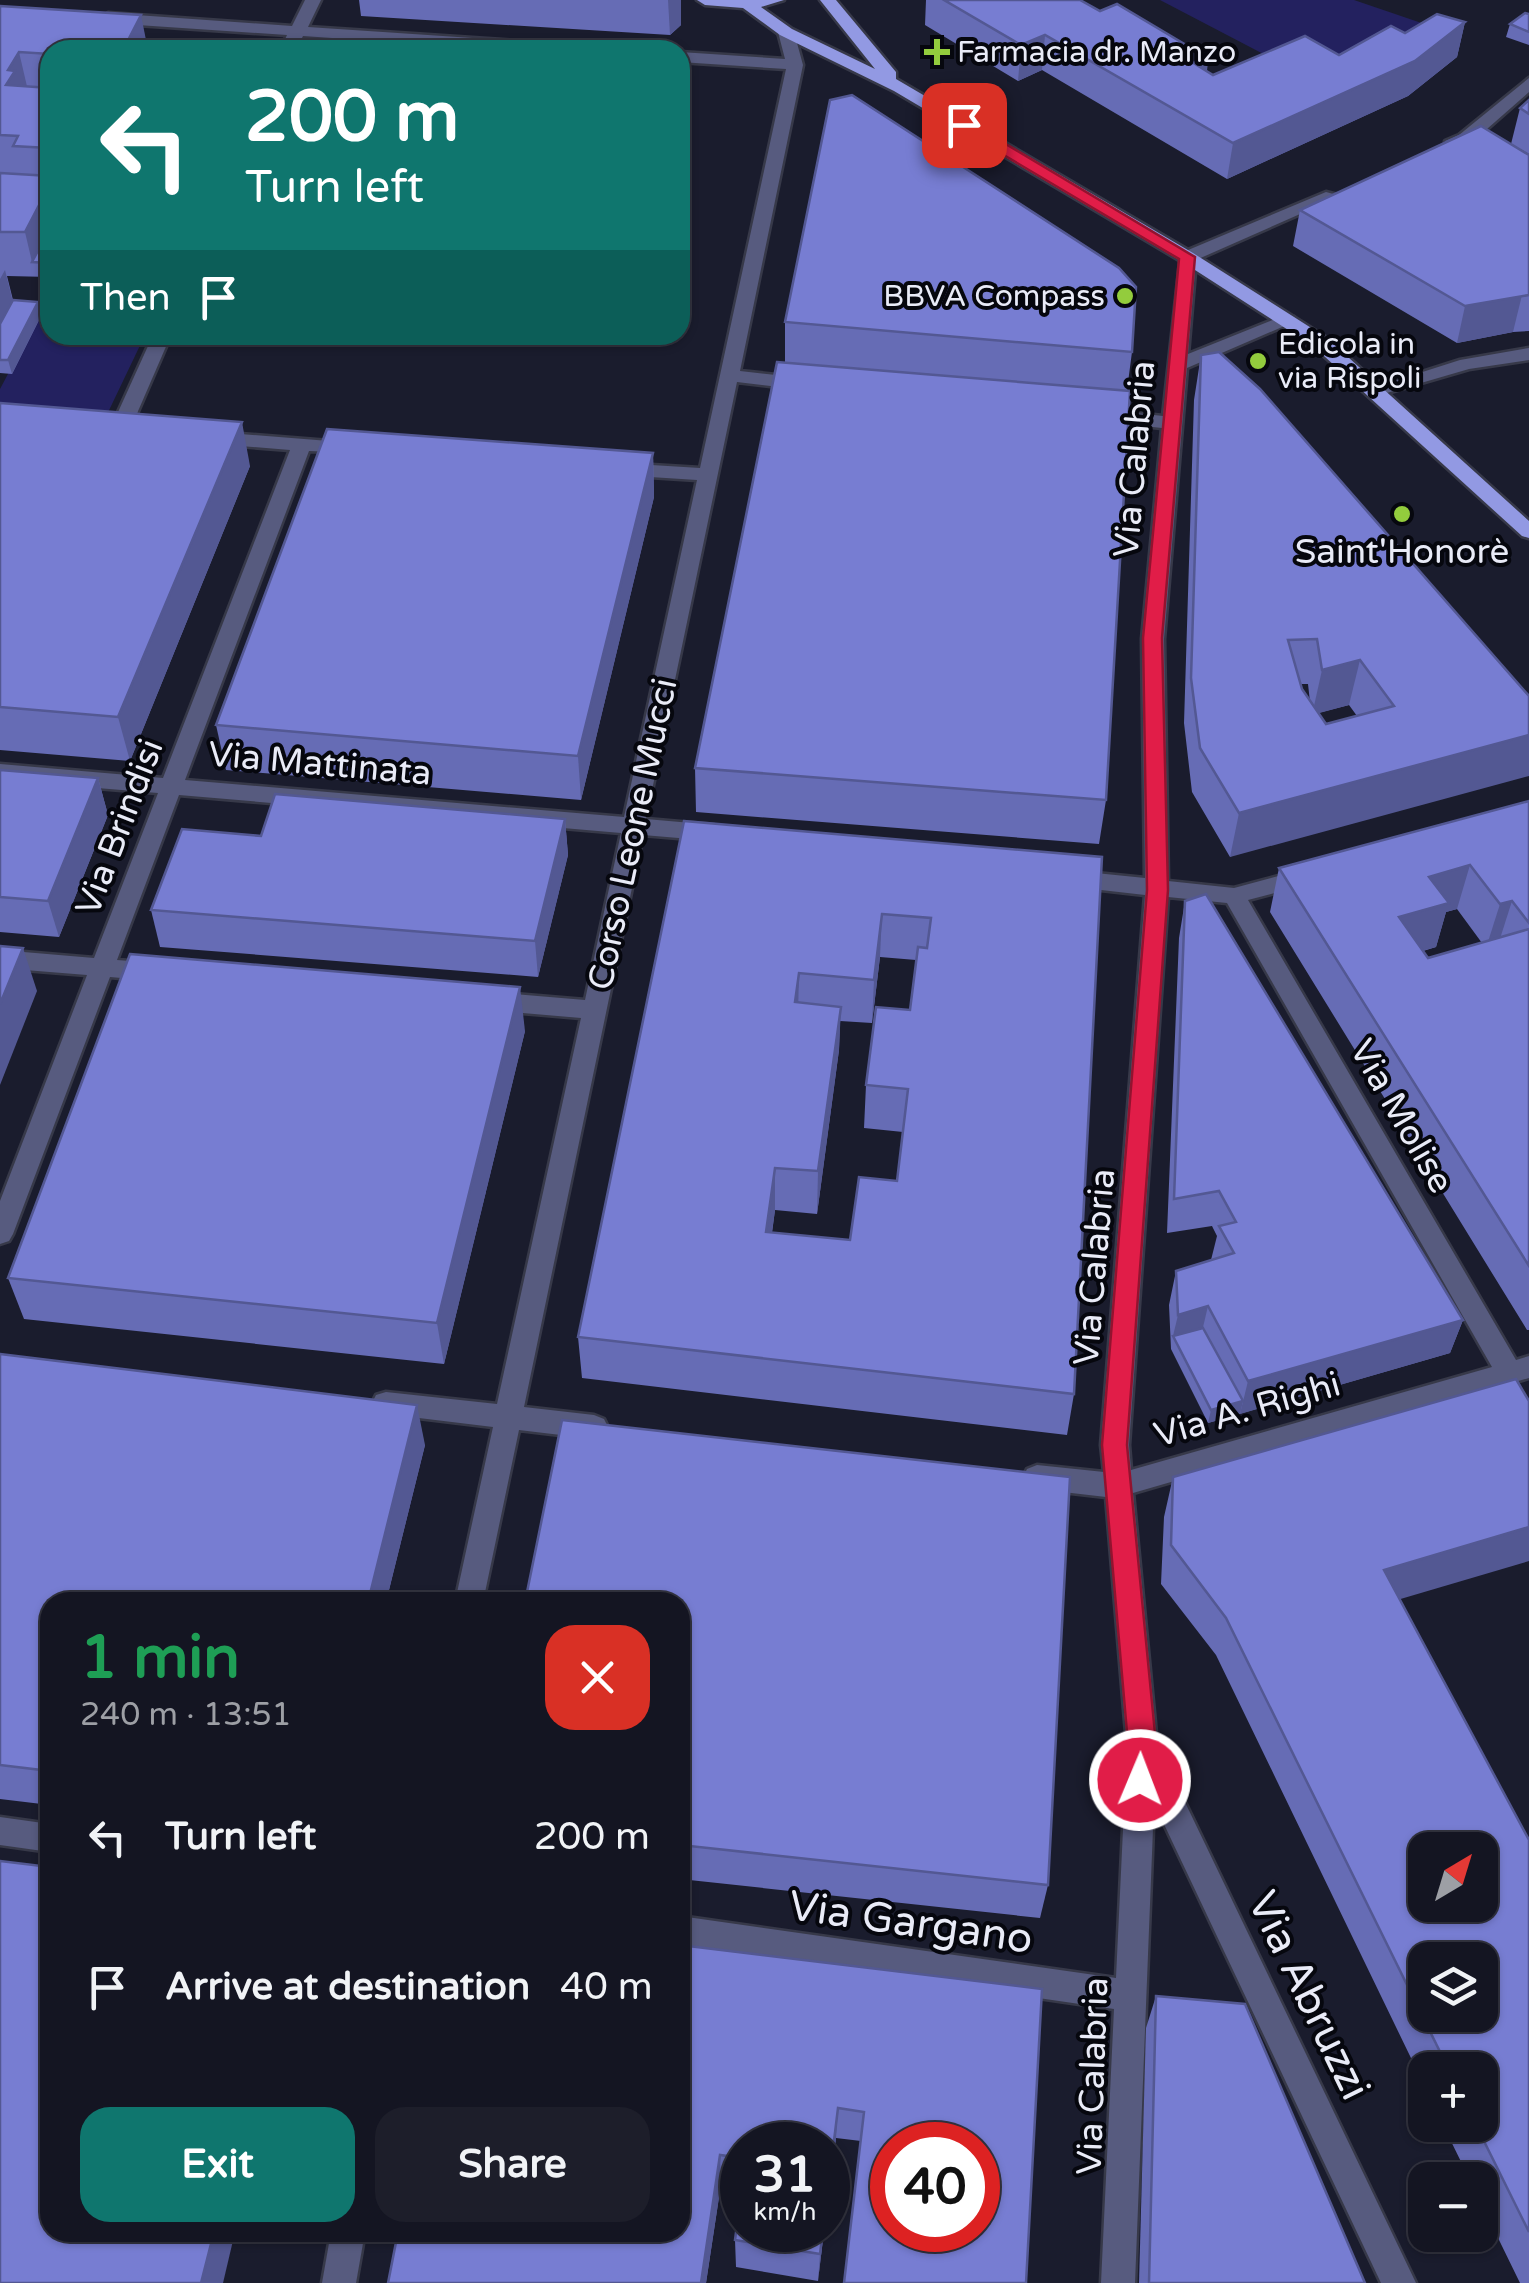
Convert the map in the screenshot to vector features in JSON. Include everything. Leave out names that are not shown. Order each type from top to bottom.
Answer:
[{"type":"main road","points":[[705,0],[747,4],[776,0]]},
{"type":"main road","points":[[828,0],[900,87]]},
{"type":"main road","points":[[747,4],[786,32],[900,87],[1187,257],[1320,342],[1529,532]]},
{"type":"street","points":[[293,40],[312,0]]},
{"type":"street","points":[[79,16],[430,40]]},
{"type":"street","points":[[690,58],[795,65],[786,32]]},
{"type":"street","name":"Corso Leone Mucci","points":[[470,1592],[795,65]]},
{"type":"street","points":[[1430,154],[1473,144],[1529,83]]},
{"type":"street","points":[[1187,257],[1344,191]]},
{"type":"street","name":"Via Calabria","points":[[1118,2283],[1142,1744],[1115,1445],[1158,890],[1152,638],[1187,257]]},
{"type":"street","points":[[1177,365],[1287,321]]},
{"type":"street","points":[[118,431],[157,345]]},
{"type":"street","points":[[1374,392],[1467,364],[1529,354]]},
{"type":"street","points":[[730,376],[826,386]]},
{"type":"street","points":[[1076,413],[1172,424]]},
{"type":"street","points":[[192,437],[380,450]]},
{"type":"street","name":"Via Brindisi","points":[[0,1234],[302,444]]},
{"type":"street","points":[[592,466],[708,476]]},
{"type":"street","name":"Via Mattinata","points":[[0,772],[635,823],[732,836]]},
{"type":"street","points":[[1042,875],[1234,896],[1326,870]]},
{"type":"street","name":"Via Molise","points":[[1234,896],[1519,1369]]},
{"type":"street","points":[[0,959],[181,974]]},
{"type":"street","points":[[456,998],[594,1010]]},
{"type":"street","name":"Via A. Righi","points":[[1019,1475],[1118,1486],[1519,1369]]},
{"type":"street","points":[[350,1399],[624,1431]]},
{"type":"street","name":"Via Abruzzi","points":[[1142,1744],[1399,2283]]},
{"type":"street","points":[[0,1831],[40,1837]]},
{"type":"street","name":"Via Gargano","points":[[690,1932],[1130,1996]]},
{"type":"street","points":[[339,2283],[346,2242]]},
{"type":"shaded area","points":[[1160,0],[1354,0],[1445,31],[1290,68]]},
{"type":"shaded area","points":[[40,314],[40,345],[140,345],[102,425],[0,418],[0,389]]},
{"type":"building","points":[[944,0],[1080,0],[1100,11],[1117,4],[1208,58],[1195,64],[1213,75],[1305,36],[1339,55],[1391,26],[1405,33],[1437,14],[1465,22],[1415,61],[1233,143],[1045,35],[1021,45]]},
{"type":"building","points":[[0,6],[141,15],[128,40],[40,40],[40,53],[19,52],[8,70],[15,71],[6,85],[40,87],[40,148],[13,146],[18,136],[0,135]]},
{"type":"building","points":[[1529,14],[1529,32],[1510,24]]},
{"type":"building","points":[[852,95],[1119,268],[1136,287],[1132,352],[785,322],[830,100]]},
{"type":"building","points":[[1529,100],[1529,114],[1520,108]]},
{"type":"building","points":[[1481,126],[1529,155],[1529,295],[1465,306],[1300,210]]},
{"type":"building","points":[[0,173],[40,175],[40,203],[25,232],[0,232]]},
{"type":"building","points":[[13,300],[38,302],[8,360],[0,360],[0,324]]},
{"type":"building","points":[[1219,352],[1260,389],[1529,696],[1529,735],[1239,813],[1200,748],[1191,678],[1201,355]],"holes":[[[1317,639],[1322,670],[1360,660],[1394,706],[1326,724],[1302,689],[1288,640]]]},
{"type":"building","points":[[777,362],[1130,391],[1106,800],[695,768]]},
{"type":"building","points":[[0,403],[242,422],[118,717],[0,707]]},
{"type":"building","points":[[327,429],[653,453],[578,756],[216,725]]},
{"type":"building","points":[[0,770],[98,778],[48,901],[0,897]]},
{"type":"building","points":[[275,794],[565,819],[535,941],[151,910],[182,829],[261,836]]},
{"type":"building","points":[[1529,801],[1529,923],[1512,901],[1500,904],[1470,865],[1429,877],[1449,903],[1399,917],[1428,958],[1529,929],[1529,1266],[1279,868]]},
{"type":"building","points":[[684,821],[1102,857],[1074,1394],[578,1337]],"holes":[[[882,914],[931,918],[927,948],[918,947],[910,1010],[876,1007],[866,1085],[908,1089],[897,1181],[859,1177],[850,1240],[766,1232],[775,1168],[818,1171],[841,1007],[795,1002],[799,973],[874,980]]]},
{"type":"building","points":[[1206,894],[1463,1320],[1248,1381],[1208,1306],[1178,1315],[1176,1271],[1234,1253],[1219,1226],[1236,1222],[1219,1191],[1174,1199],[1185,901]]},
{"type":"building","points":[[0,946],[23,948],[0,1004]]},
{"type":"building","points":[[130,954],[520,987],[437,1323],[8,1278]]},
{"type":"building","points":[[1203,1328],[1243,1401],[1211,1410],[1173,1336]]},
{"type":"building","points":[[0,1354],[417,1405],[370,1592],[40,1592],[40,1770],[0,1765]]},
{"type":"building","points":[[1516,1379],[1529,1401],[1529,1527],[1384,1570],[1529,1840],[1529,2232],[1498,2169],[1498,2162],[1494,2162],[1484,2142],[1498,2142],[1498,2052],[1440,2052],[1430,2032],[1498,2032],[1498,1942],[1408,1942],[1408,1987],[1226,1618],[1171,1545],[1173,1477]]},
{"type":"building","points":[[562,1420],[1070,1477],[1048,1885],[690,1846],[690,1592],[527,1592]]},
{"type":"building","points":[[0,1861],[40,1866],[40,2242],[211,2242],[201,2283],[0,2283]]},
{"type":"building","points":[[690,1946],[1042,1989],[1026,2283],[844,2283],[864,2112],[838,2108],[836,2122],[720,2122],[720,2155],[701,2283],[388,2283],[396,2242],[690,2242]]},
{"type":"building","points":[[1156,1996],[1245,2004],[1365,2283],[1149,2283]]},
{"type":"place","name":"Farmacia dr. Manzo","points":[[937,52]]},
{"type":"place","name":"BBVA Compass","points":[[1125,296]]},
{"type":"place","name":"Edicola in via Rispoli","points":[[1258,361]]},
{"type":"place","name":"Saint'Honorè","points":[[1402,514]]},
{"type":"route","points":[[964,125],[1187,257],[1152,638],[1152,811],[1158,890],[1115,1445],[1142,1744],[1140,1780]]}]
